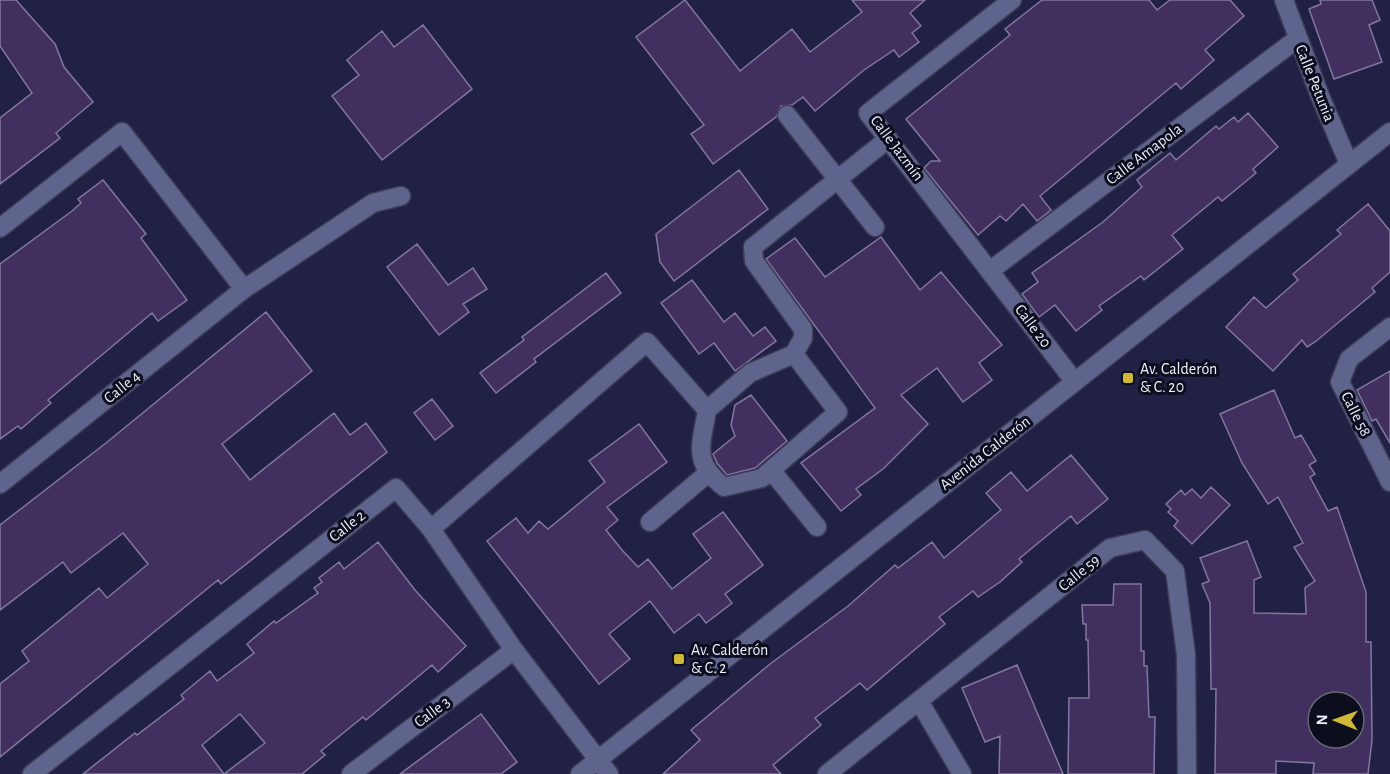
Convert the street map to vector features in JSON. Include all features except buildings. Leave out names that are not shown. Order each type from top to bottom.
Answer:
[{"type":"street","name":"Calle Jazmín","points":[[991,270],[868,113],[1012,0]]},
{"type":"street","name":"Calle Petunia","points":[[1284,0],[1297,39],[1349,164]]},
{"type":"street","name":"Calle Amapola","points":[[991,270],[1297,39]]},
{"type":"street","points":[[787,115],[875,227]]},
{"type":"street","points":[[0,228],[122,132],[244,289]]},
{"type":"street","name":"Avenida Calderón","points":[[580,774],[604,767],[1075,382],[1390,132]]},
{"type":"street","points":[[794,354],[837,412],[762,478],[724,487],[707,474],[699,456],[707,410],[750,372],[794,354],[803,338],[803,329],[754,261],[753,246],[888,139]]},
{"type":"street","name":"Calle 4","points":[[0,484],[244,289],[373,203],[401,196]]},
{"type":"street","name":"Calle 20","points":[[991,270],[1075,382]]},
{"type":"street","name":"Calle 58","points":[[1390,327],[1349,359],[1340,382],[1390,482]]},
{"type":"street","points":[[431,529],[647,342],[707,410]]},
{"type":"street","points":[[771,470],[816,528]]},
{"type":"street","points":[[650,522],[707,474]]},
{"type":"street","name":"Calle 2","points":[[32,774],[396,488],[431,529],[513,650],[604,767]]},
{"type":"street","name":"Calle 59","points":[[827,774],[1110,548],[1145,540],[1175,571],[1186,655],[1187,774]]},
{"type":"street","name":"Calle 3","points":[[351,774],[513,650]]},
{"type":"street","points":[[919,701],[962,774]]},
{"type":"place","name":"Av. Calderón & C. 20","points":[[1128,378]]},
{"type":"place","name":"Av. Calderón & C. 2","points":[[679,659]]}]
